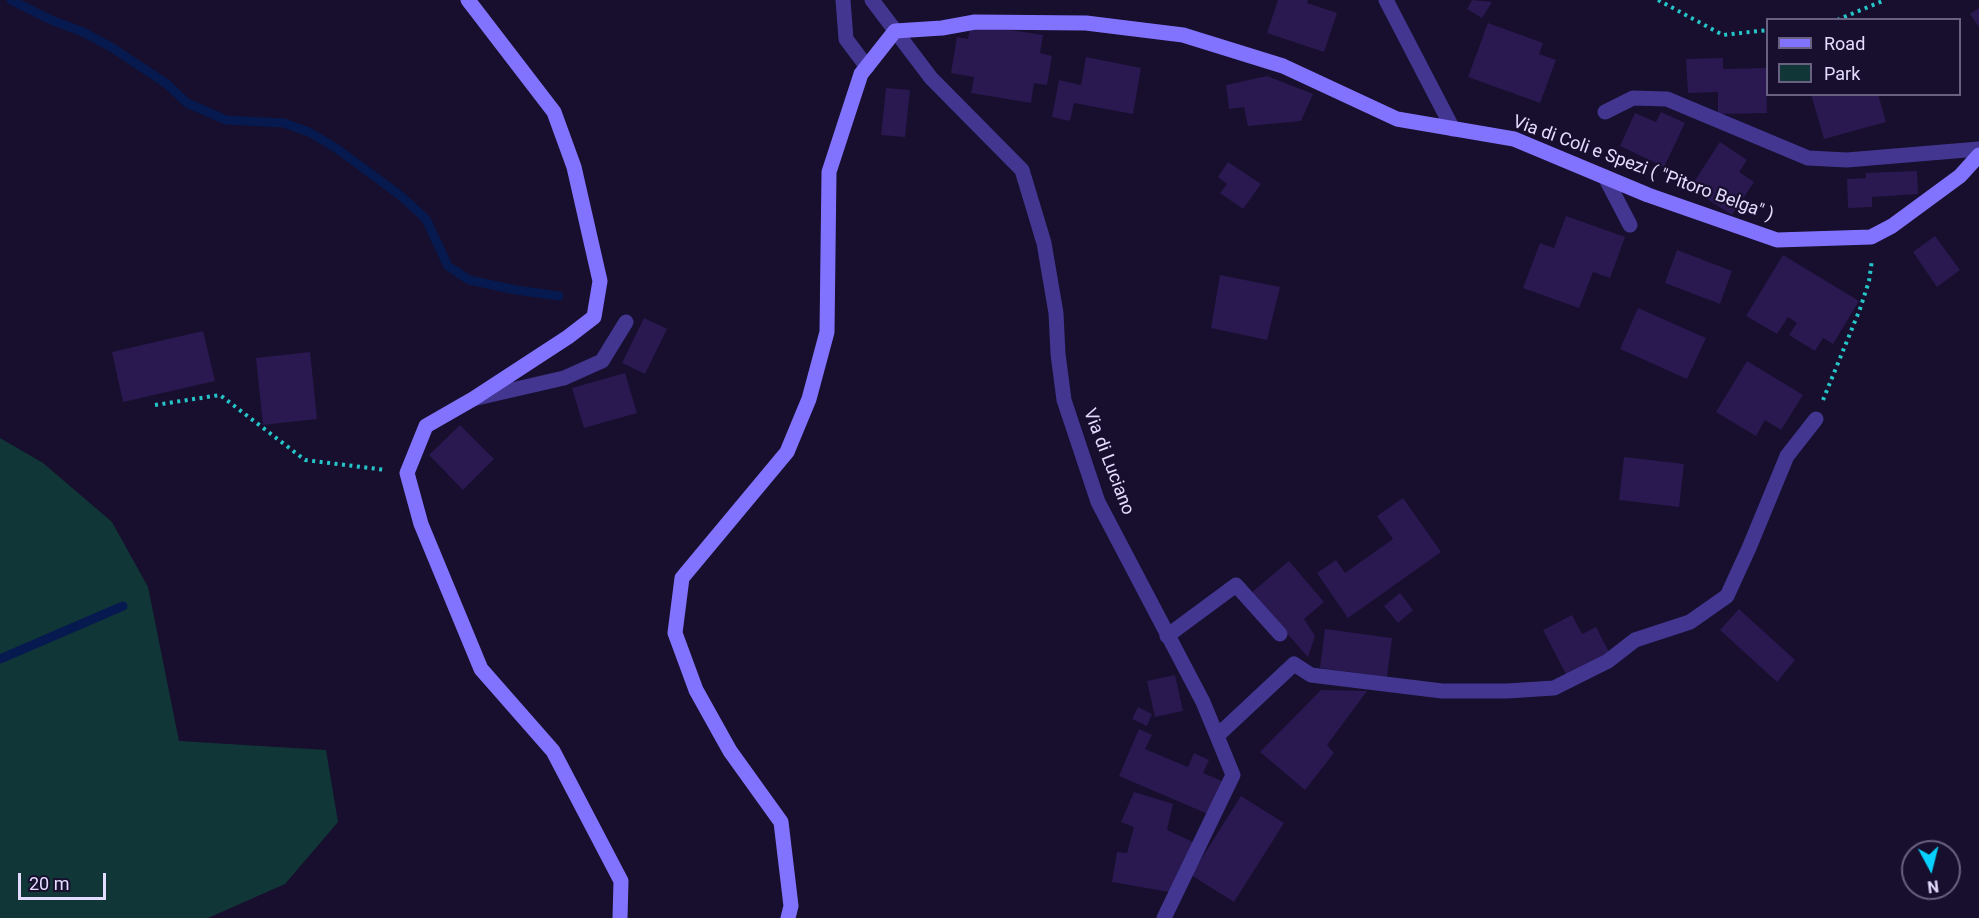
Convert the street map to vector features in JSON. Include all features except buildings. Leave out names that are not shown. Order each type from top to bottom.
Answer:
[{"type":"street","points":[[468,0],[554,112],[574,167],[600,281],[594,317],[568,337],[473,399],[426,426],[407,473],[421,524],[481,669],[553,751],[621,881],[620,918]]},
{"type":"street","points":[[843,0],[846,39],[867,67]]},
{"type":"street","name":"Via di Luciano","points":[[872,0],[932,78],[1022,170],[1044,243],[1056,313],[1064,400],[1098,502],[1203,702],[1233,775],[1164,918]]},
{"type":"street","points":[[1386,0],[1454,129]]},
{"type":"street","name":"Via di Coli e Spezi ( \"Pitoro Belga\" )","points":[[895,31],[942,28],[975,22],[1086,23],[1183,35],[1283,66],[1397,119],[1514,139],[1648,195],[1777,240],[1871,237],[1892,226],[1960,176],[1979,155]]},
{"type":"street","points":[[788,918],[791,906],[781,822],[730,751],[696,690],[675,633],[682,578],[787,452],[809,399],[827,332],[830,172],[861,74],[895,31]]},
{"type":"street","points":[[1605,112],[1634,98],[1668,99],[1808,158],[1847,160],[1979,149]]},
{"type":"street","points":[[1605,177],[1630,225]]},
{"type":"street","points":[[473,399],[564,378],[602,361],[626,322]]},
{"type":"street","points":[[1217,736],[1294,664],[1311,675],[1442,691],[1554,688],[1608,661],[1635,640],[1690,622],[1727,596],[1787,456],[1816,419]]},
{"type":"street","points":[[1167,636],[1236,585],[1280,634]]},
{"type":"path","points":[[1658,0],[1723,35],[1766,30]]},
{"type":"path","points":[[1842,18],[1885,0]]},
{"type":"path","points":[[1816,419],[1860,309],[1869,281],[1872,259],[1892,226]]},
{"type":"path","points":[[155,405],[220,395],[305,460],[407,473]]},
{"type":"green space","points":[[0,438],[43,463],[112,522],[148,587],[179,741],[326,750],[338,822],[285,884],[208,918],[0,918]]},
{"type":"waterway","points":[[11,0],[111,47],[167,84],[187,103],[226,120],[284,123],[309,132],[336,148],[401,196],[426,219],[448,266],[469,280],[559,296]]},
{"type":"waterway","points":[[0,659],[123,606]]}]
